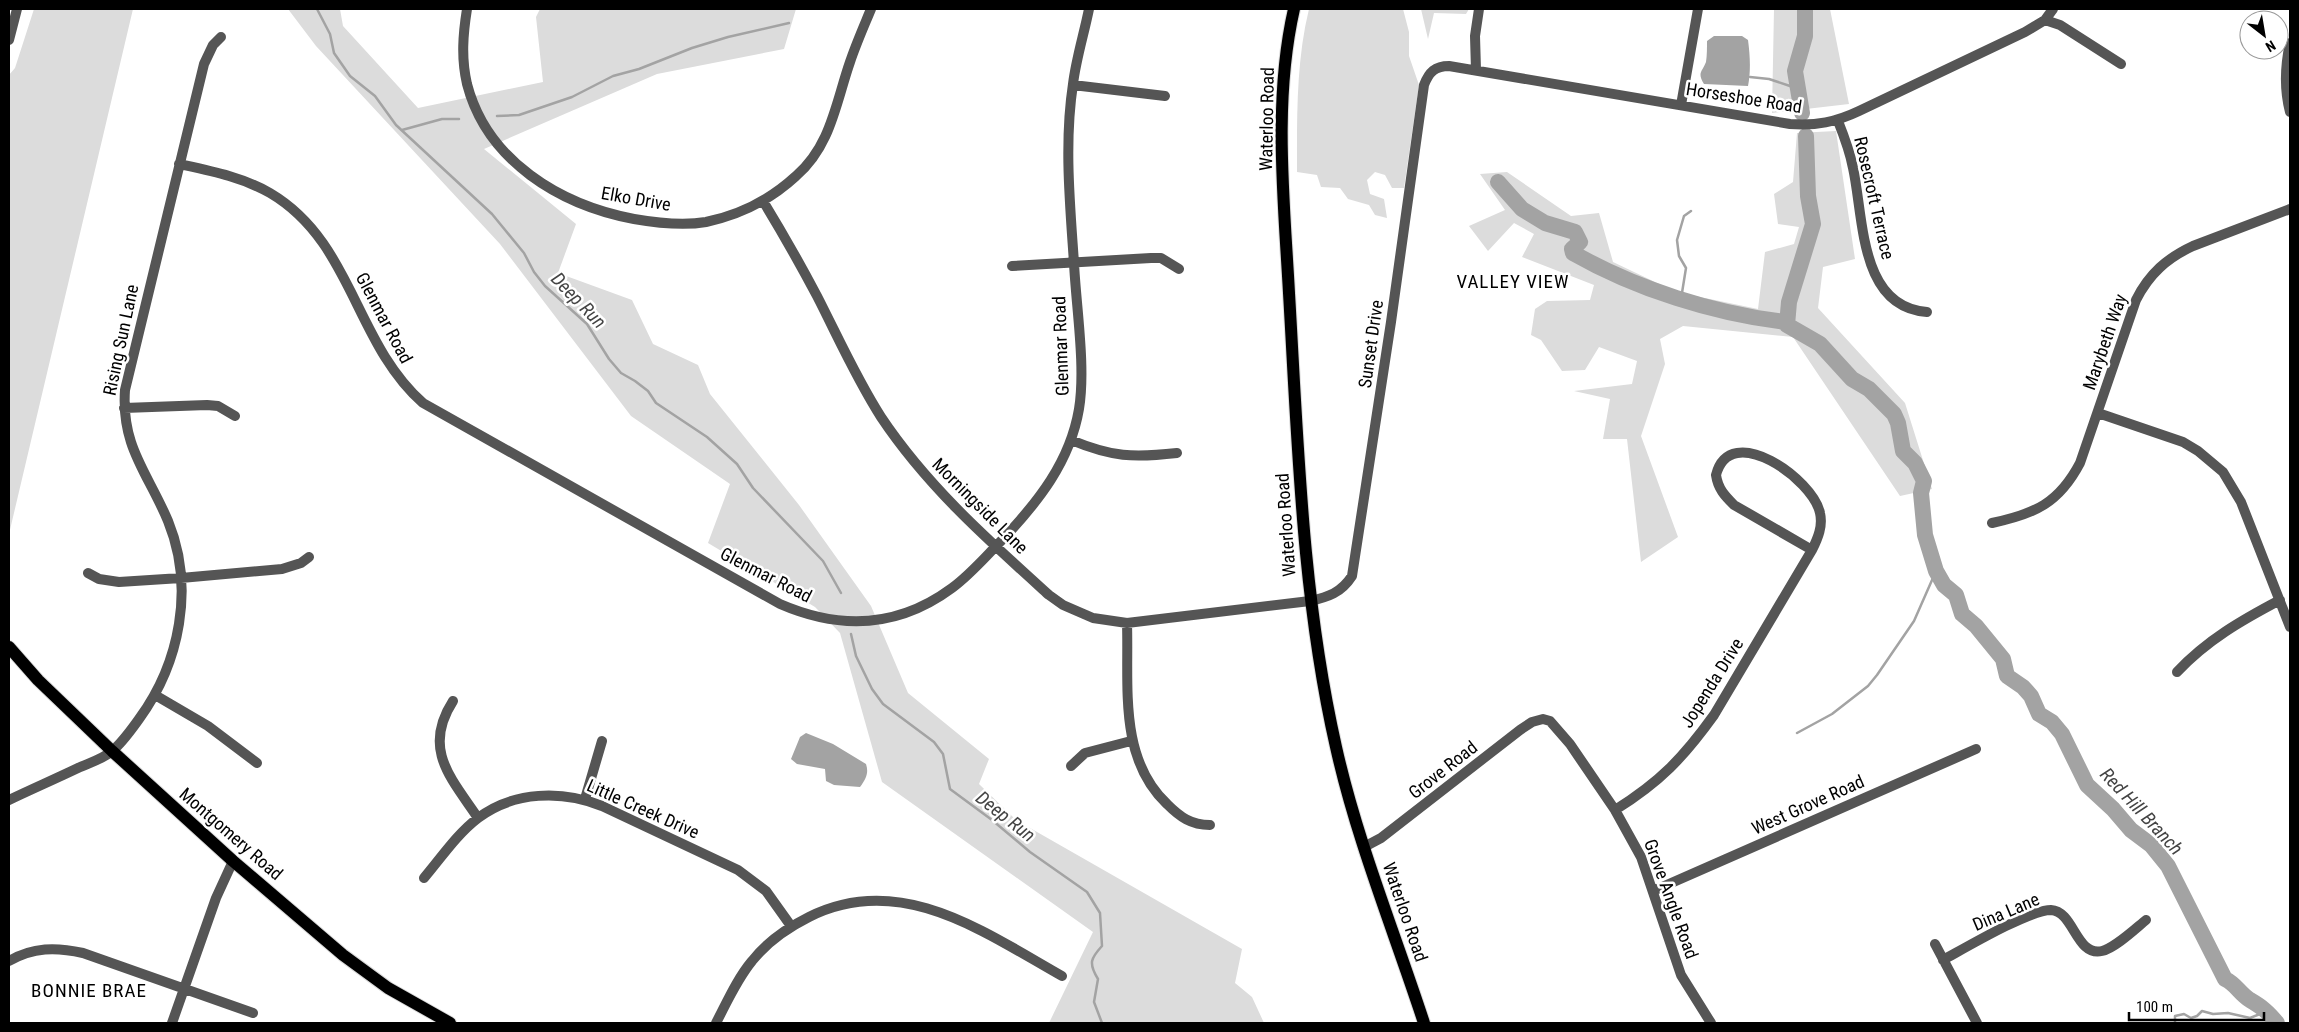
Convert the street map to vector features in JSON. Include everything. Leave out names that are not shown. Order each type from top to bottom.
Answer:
[{"type":"main road","name":"Waterloo Road","points":[[1294,9],[1286,56],[1283,178],[1300,494],[1310,601],[1334,741],[1364,847],[1424,1023]]},
{"type":"main road","name":"Montgomery Road","points":[[9,647],[38,680],[112,752],[233,861],[343,955],[388,988],[450,1023]]},
{"type":"street","points":[[9,40],[18,9]]},
{"type":"street","name":"Elko Drive","points":[[467,9],[462,37],[467,84],[474,105],[497,144],[513,161],[554,191],[583,205],[621,217],[686,224],[717,219],[763,201],[798,175],[822,144],[831,124],[850,63],[871,9]]},
{"type":"street","name":"Glenmar Road","points":[[180,164],[229,175],[250,183],[270,193],[300,217],[313,230],[335,261],[370,334],[393,372],[407,389],[423,403],[780,604],[805,615],[830,620],[872,621],[917,609],[954,587],[1034,504],[1050,483],[1071,440],[1080,394],[1069,173],[1073,84],[1089,9]]},
{"type":"street","points":[[1476,70],[1475,36],[1479,9]]},
{"type":"street","points":[[1681,105],[1698,9]]},
{"type":"street","name":"Horseshoe Road","points":[[1434,69],[1450,66],[1798,124],[1822,124],[1838,120],[2026,32],[2045,20],[2052,9]]},
{"type":"street","points":[[2045,20],[2060,25],[2121,64]]},
{"type":"street","name":"Rising Sun Lane","points":[[112,752],[130,731],[163,680],[175,644],[180,621],[180,557],[174,538],[130,443],[124,408],[127,374],[204,64],[210,50],[221,37]]},
{"type":"street","points":[[2290,43],[2286,61],[2285,84],[2290,112]]},
{"type":"street","name":"Sunset Drive","points":[[1310,601],[1338,592],[1352,576],[1391,322],[1424,85],[1434,69]]},
{"type":"street","points":[[1073,84],[1165,96]]},
{"type":"street","name":"Rosecroft Terrace","points":[[1838,120],[1853,168],[1869,263],[1879,281],[1901,306],[1915,311],[1927,312]]},
{"type":"street","name":"Morningside Lane","points":[[763,201],[795,256],[854,370],[881,416],[928,479],[953,506],[1049,595],[1063,605],[1092,618],[1127,623],[1310,601]]},
{"type":"street","name":"Marybeth Way","points":[[1992,523],[2020,518],[2036,511],[2062,490],[2080,463],[2136,300],[2143,285],[2154,273],[2179,253],[2193,246],[2290,209]]},
{"type":"street","points":[[1012,266],[1161,258],[1179,269]]},
{"type":"street","points":[[124,408],[207,405],[218,406],[235,416]]},
{"type":"street","points":[[2098,413],[2183,442],[2198,451],[2223,472],[2241,502],[2290,627]]},
{"type":"street","points":[[1071,440],[1115,455],[1149,456],[1177,453]]},
{"type":"street","name":"Jopenda Drive","points":[[1615,810],[1660,780],[1678,763],[1696,739],[1714,714],[1812,550],[1818,537],[1820,513],[1816,501],[1800,482],[1761,456],[1749,452],[1740,451],[1723,460],[1716,475],[1721,491],[1726,497],[1734,505],[1812,550]]},
{"type":"street","points":[[88,573],[99,579],[119,582],[181,578],[282,569],[300,563],[309,557]]},
{"type":"street","points":[[2177,672],[2192,656],[2222,632],[2280,600]]},
{"type":"street","points":[[1127,623],[1131,741],[1143,773],[1164,802],[1188,821],[1199,825],[1210,825]]},
{"type":"street","points":[[155,695],[208,726],[257,764]]},
{"type":"street","points":[[453,701],[443,716],[440,726],[440,752],[443,765],[449,776],[478,818]]},
{"type":"street","name":"Grove Angle Road","points":[[1543,719],[1550,721],[1557,727],[1615,810],[1641,857],[1681,974],[1711,1023]]},
{"type":"street","name":"Grove Road","points":[[1364,847],[1381,838],[1520,730],[1532,722],[1543,719]]},
{"type":"street","points":[[585,799],[602,741]]},
{"type":"street","points":[[1071,766],[1085,752],[1131,741]]},
{"type":"street","name":"West Grove Road","points":[[1653,891],[1976,749]]},
{"type":"street","points":[[9,800],[112,752]]},
{"type":"street","name":"Little Creek Drive","points":[[424,878],[462,832],[478,818],[497,807],[531,796],[566,795],[585,799],[738,870],[766,891],[791,926]]},
{"type":"street","points":[[172,1023],[216,898],[233,861]]},
{"type":"street","points":[[716,1023],[740,978],[752,961],[771,941],[791,926],[818,912],[856,902],[887,900],[918,904],[947,914],[1062,976]]},
{"type":"street","name":"Dina Lane","points":[[1943,960],[2002,929],[2040,912],[2052,910],[2063,916],[2084,944],[2096,952],[2108,949],[2146,920]]},
{"type":"street","points":[[1935,944],[1976,1023]]},
{"type":"street","points":[[9,961],[38,949],[68,950],[253,1013]]},
{"type":"shaded area","points":[[34,9],[133,9],[9,534],[9,75],[15,68]]},
{"type":"shaded area","points":[[288,9],[340,9],[343,26],[418,108],[543,82],[536,17],[540,9],[796,9],[784,49],[657,74],[484,149],[576,224],[558,273],[632,300],[653,344],[698,365],[710,394],[799,505],[871,606],[908,693],[989,759],[979,784],[1016,820],[1242,949],[1235,983],[1252,997],[1264,1023],[1049,1023],[1093,932],[882,782],[840,633],[815,607],[708,543],[730,484],[631,416],[500,244],[316,46]]},
{"type":"shaded area","points":[[1309,9],[1403,9],[1409,32],[1409,56],[1419,85],[1404,188],[1392,188],[1385,175],[1375,172],[1367,180],[1370,194],[1384,199],[1387,218],[1375,215],[1369,205],[1348,199],[1340,188],[1321,187],[1317,175],[1297,172],[1299,70]]},
{"type":"shaded area","points":[[1421,9],[1469,9],[1466,14],[1434,13],[1428,39]]},
{"type":"shaded area","points":[[1774,9],[1830,9],[1849,104],[1772,113]]},
{"type":"shaded area","points":[[1714,36],[1742,36],[1748,40],[1750,75],[1748,86],[1704,84],[1701,75],[1706,62],[1707,41]]},
{"type":"shaded area","points":[[1836,131],[1855,259],[1823,267],[1818,308],[1905,403],[1932,489],[1900,496],[1793,337],[1683,326],[1660,339],[1665,364],[1641,436],[1678,537],[1641,562],[1627,439],[1603,439],[1610,399],[1574,391],[1632,384],[1637,361],[1599,347],[1585,370],[1562,371],[1541,340],[1531,335],[1535,309],[1547,301],[1590,300],[1594,285],[1522,257],[1534,234],[1514,223],[1488,251],[1469,226],[1505,210],[1480,174],[1507,172],[1571,216],[1599,213],[1613,262],[1676,292],[1758,309],[1765,252],[1794,244],[1799,227],[1778,224],[1774,194],[1793,182],[1797,133]]},
{"type":"shaded area","points":[[806,733],[833,744],[866,764],[866,776],[860,787],[834,785],[826,781],[825,769],[797,764],[791,759],[800,737]]},
{"type":"waterway","name":"Deep Run","points":[[317,9],[330,34],[334,53],[350,76],[375,96],[396,125],[492,214],[524,253],[534,272],[545,286],[587,324],[609,359],[621,373],[648,391],[656,403],[707,437],[737,464],[753,488],[823,561],[841,593]]},
{"type":"waterway","name":"Red Hill Branch","points":[[1802,113],[1795,71],[1805,36],[1805,9]]},
{"type":"waterway","points":[[497,116],[519,115],[572,97],[613,76],[639,69],[692,48],[728,37],[789,23]]},
{"type":"waterway","points":[[1750,77],[1769,79],[1790,86],[1796,86]]},
{"type":"waterway","points":[[402,130],[442,119],[459,119]]},
{"type":"waterway","name":"Red Hill Branch","points":[[1806,136],[1808,196],[1813,224],[1789,302],[1787,325],[1820,344],[1852,379],[1869,389],[1894,414],[1898,423],[1903,451],[1915,463],[1924,481],[1921,493],[1925,535],[1936,571],[1944,585],[1956,595],[1962,614],[1976,626],[2003,659],[2007,676],[2023,687],[2031,696],[2039,714],[2052,722],[2062,734],[2087,785],[2113,809],[2131,830],[2151,845],[2168,866],[2225,979],[2265,1010],[2277,1023]]},
{"type":"waterway","points":[[1498,182],[1522,209],[1545,223],[1575,232],[1580,242],[1572,249],[1573,253],[1597,266],[1649,289],[1676,298],[1732,313],[1786,322]]},
{"type":"waterway","points":[[1681,299],[1686,268],[1679,256],[1677,240],[1684,216],[1691,211]]},
{"type":"waterway","points":[[1797,733],[1832,714],[1868,686],[1914,621],[1936,571]]},
{"type":"waterway","name":"Deep Run","points":[[851,634],[856,656],[872,689],[883,704],[934,742],[943,754],[950,789],[992,820],[1030,852],[1087,892],[1100,913],[1102,946],[1093,957],[1092,965],[1098,979],[1094,1002],[1102,1023]]},
{"type":"waterway","points":[[2175,1023],[2175,1016],[2184,1014],[2191,1018],[2197,1016],[2202,1011],[2213,1014],[2228,1013],[2250,1018],[2260,1014],[2270,1015]]},
{"type":"district","name":"VALLEY VIEW","points":[[1513,281]]},
{"type":"district","name":"BONNIE BRAE","points":[[89,990]]}]
